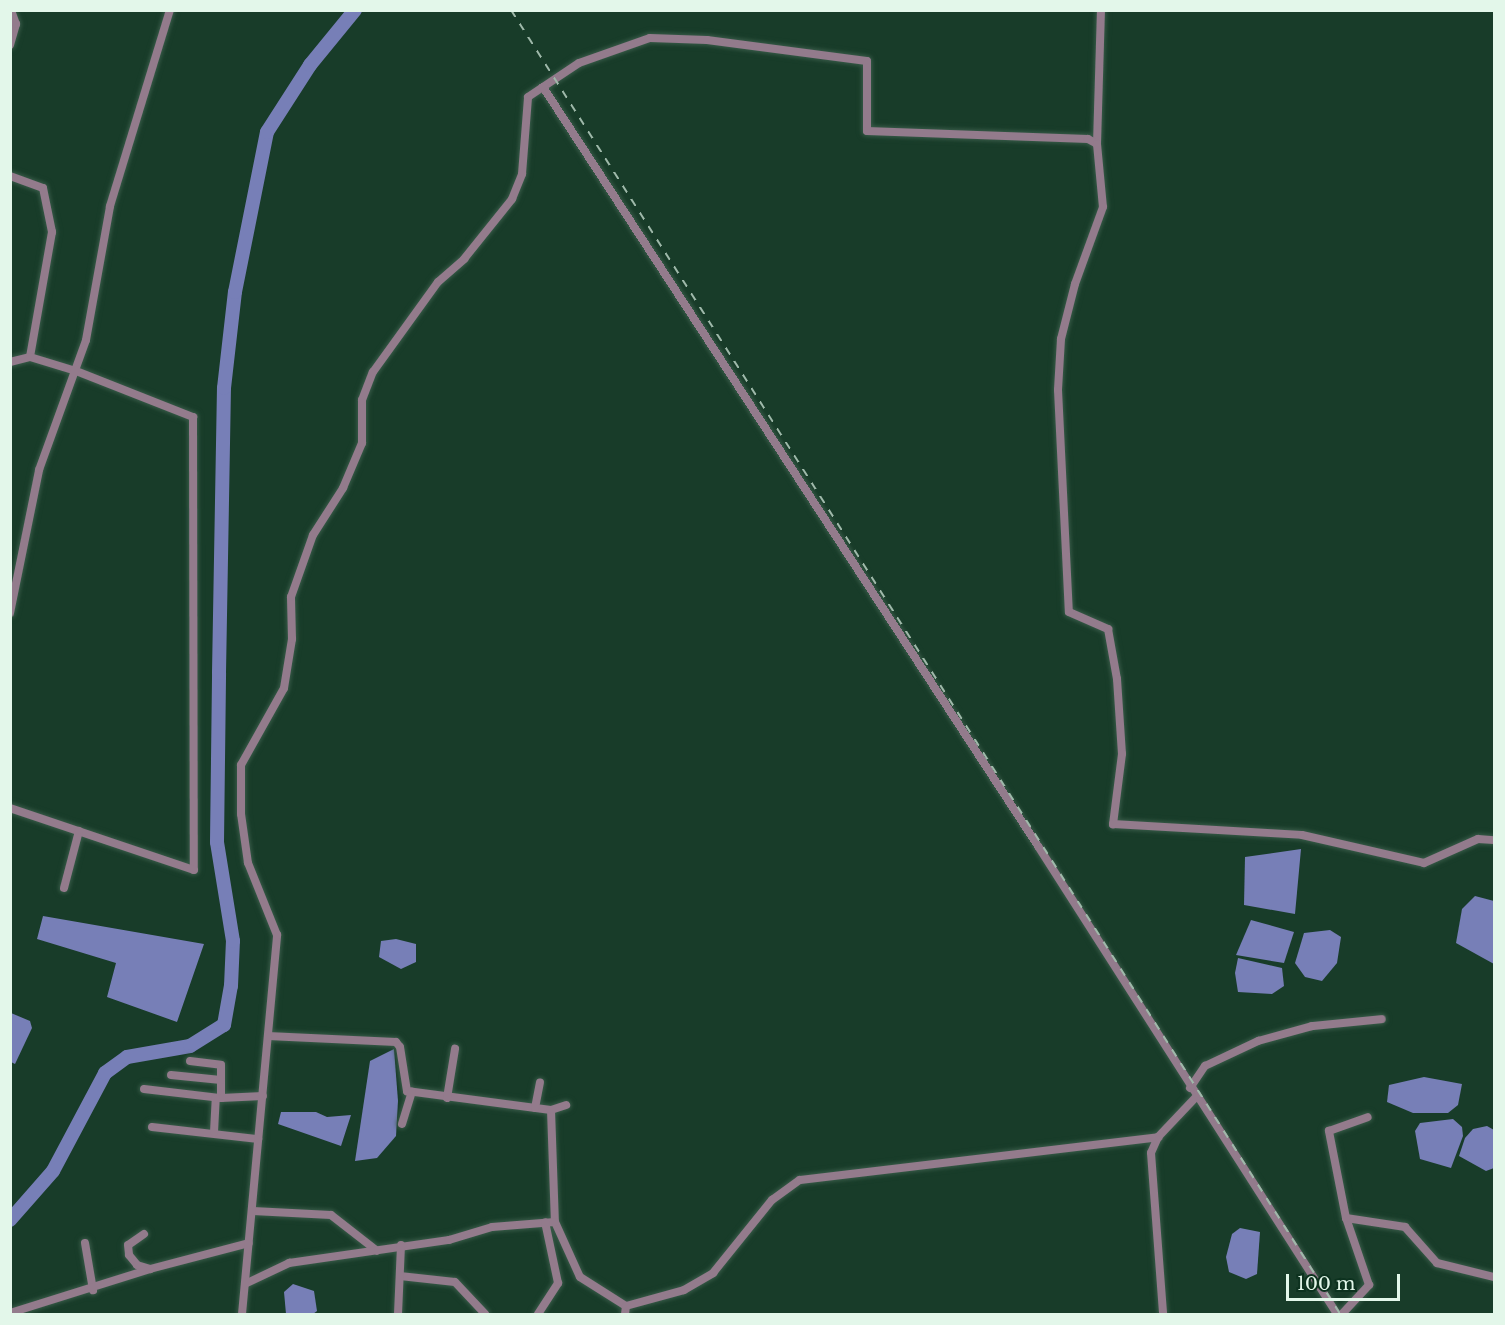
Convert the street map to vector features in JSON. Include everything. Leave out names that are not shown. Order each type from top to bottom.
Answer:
[{"type":"street","points":[[10,45],[16,24],[11,10]]},
{"type":"street","points":[[10,613],[39,470],[86,340],[110,206],[170,10]]},
{"type":"street","points":[[1101,10],[1097,144],[1103,207],[1075,284],[1064,328],[1058,390],[1069,612],[1108,629],[1117,679],[1122,754],[1113,824],[1302,835],[1424,863],[1478,839],[1494,840]]},
{"type":"street","points":[[242,1314],[247,1282],[277,935],[248,863],[241,814],[241,765],[284,688],[291,639],[291,597],[313,536],[343,488],[362,443],[362,400],[373,372],[438,282],[464,259],[512,199],[522,174],[528,97],[579,63],[650,38],[707,40],[867,61],[867,131],[1088,139],[1097,144]]},
{"type":"street","points":[[543,87],[1038,846],[1190,1088],[1337,1314]]},
{"type":"street","points":[[10,176],[43,188],[52,232],[30,357]]},
{"type":"street","points":[[10,362],[30,357],[76,371],[193,417],[194,870],[10,808]]},
{"type":"street","points":[[64,888],[79,831]]},
{"type":"street","points":[[1190,1088],[1205,1066],[1258,1041],[1312,1026],[1382,1018]]},
{"type":"street","points":[[268,1036],[396,1042],[400,1047],[407,1091],[551,1110],[566,1105]]},
{"type":"street","points":[[447,1098],[455,1049]]},
{"type":"street","points":[[190,1061],[222,1065],[214,1132]]},
{"type":"street","points":[[171,1075],[221,1080]]},
{"type":"street","points":[[535,1107],[540,1082]]},
{"type":"street","points":[[144,1089],[219,1098],[263,1096]]},
{"type":"street","points":[[402,1124],[412,1092]]},
{"type":"street","points":[[1163,1314],[1151,1153],[1158,1137],[1196,1097]]},
{"type":"street","points":[[538,1314],[558,1283],[550,1222],[551,1110]]},
{"type":"street","points":[[1342,1314],[1369,1285],[1346,1218],[1329,1131],[1368,1117]]},
{"type":"street","points":[[152,1127],[258,1138]]},
{"type":"street","points":[[550,1222],[580,1277],[626,1310],[684,1290],[713,1272],[772,1200],[800,1180],[1158,1137]]},
{"type":"street","points":[[253,1211],[331,1215],[377,1251]]},
{"type":"street","points":[[1346,1218],[1405,1227],[1437,1263],[1494,1277]]},
{"type":"street","points":[[247,1282],[289,1263],[448,1240],[492,1227],[550,1222]]},
{"type":"street","points":[[144,1234],[128,1245],[129,1255],[136,1265],[150,1269]]},
{"type":"street","points":[[85,1243],[93,1290]]},
{"type":"street","points":[[10,1313],[93,1290],[150,1269],[249,1244]]},
{"type":"street","points":[[398,1314],[401,1245]]},
{"type":"street","points":[[400,1276],[455,1282],[485,1314]]},
{"type":"water","points":[[1301,849],[1295,914],[1244,905],[1245,857]]},
{"type":"water","points":[[1475,896],[1494,901],[1494,964],[1456,943],[1462,909]]},
{"type":"water","points":[[43,916],[204,944],[177,1022],[107,997],[116,963],[37,939]]},
{"type":"water","points":[[1251,920],[1294,932],[1284,963],[1236,955]]},
{"type":"water","points":[[1330,930],[1341,937],[1337,963],[1322,981],[1305,977],[1295,963],[1304,933]]},
{"type":"water","points":[[396,939],[416,944],[416,962],[401,969],[379,957],[381,941]]},
{"type":"water","points":[[1238,958],[1282,968],[1284,986],[1272,994],[1238,992],[1235,973]]},
{"type":"water","points":[[11,1013],[30,1021],[32,1028],[15,1064],[11,1062]]},
{"type":"water","points":[[394,1049],[398,1101],[396,1136],[377,1158],[355,1161],[370,1061]]},
{"type":"water","points":[[1424,1077],[1462,1084],[1458,1105],[1448,1113],[1413,1113],[1387,1102],[1389,1085]]},
{"type":"water","points":[[281,1112],[316,1112],[327,1117],[351,1115],[341,1146],[278,1124]]},
{"type":"water","points":[[1453,1119],[1462,1127],[1463,1136],[1451,1168],[1420,1159],[1415,1131],[1420,1123]]},
{"type":"water","points":[[1487,1126],[1494,1130],[1494,1168],[1486,1171],[1459,1156],[1465,1138],[1473,1129]]},
{"type":"water","points":[[1240,1228],[1260,1232],[1257,1274],[1246,1279],[1229,1272],[1226,1257],[1232,1234]]},
{"type":"water","points":[[293,1284],[314,1291],[317,1311],[313,1314],[286,1314],[284,1292]]},
{"type":"waterway","points":[[10,1220],[53,1171],[105,1073],[127,1057],[190,1046],[224,1025],[231,986],[233,941],[217,842],[219,673],[224,388],[235,292],[267,132],[310,65],[355,10]]},
{"type":"railway","points":[[511,10],[1340,1314]]}]
